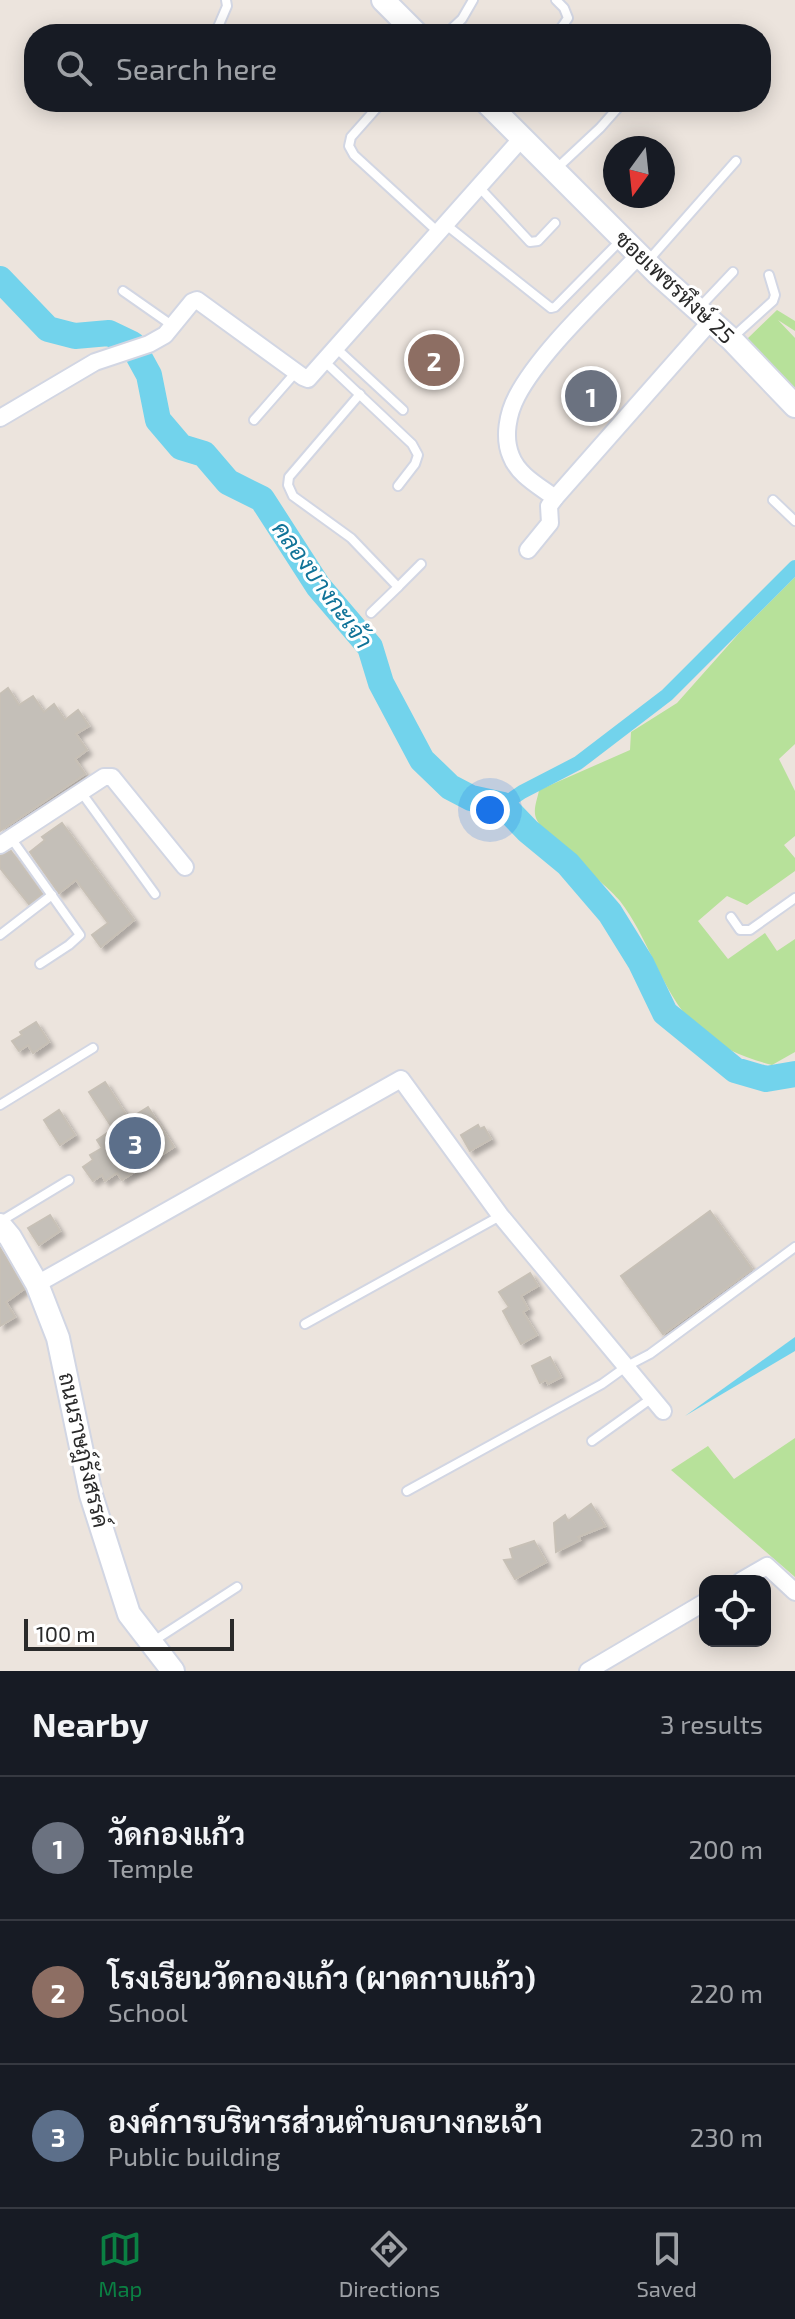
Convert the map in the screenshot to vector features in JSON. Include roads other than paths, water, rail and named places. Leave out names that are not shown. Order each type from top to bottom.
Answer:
[{"type":"street","points":[[383,0],[407,24]]},
{"type":"street","name":"ซอยเพชรหึงษ์ 25","points":[[504,112],[522,138],[643,259],[731,339],[795,406]]},
{"type":"street","points":[[0,418],[95,362],[165,335],[197,300],[308,379],[522,138]]},
{"type":"street","points":[[555,498],[522,473],[511,458],[506,438],[511,411],[518,395],[543,361],[643,259]]},
{"type":"street","points":[[528,550],[550,523],[549,506],[704,315]]},
{"type":"street","points":[[6,842],[104,777],[112,777],[185,867]]},
{"type":"street","points":[[37,1284],[401,1079],[500,1215],[658,1405]]},
{"type":"street","name":"ถนนราษฎ์รังสรรค์","points":[[0,1224],[37,1284],[58,1338],[91,1495],[129,1614],[173,1671]]},
{"type":"street","points":[[751,1575],[767,1566],[795,1592]]},
{"type":"street","points":[[588,1671],[699,1606]]},
{"type":"lane","points":[[219,24],[227,6],[226,0]]},
{"type":"lane","points":[[457,24],[473,0]]},
{"type":"lane","points":[[556,0],[568,18],[564,24]]},
{"type":"lane","points":[[373,112],[351,137],[349,146],[354,155],[441,228],[551,308],[622,238]]},
{"type":"lane","points":[[554,170],[614,112]]},
{"type":"lane","points":[[643,259],[736,161]]},
{"type":"lane","points":[[478,186],[530,242],[538,241],[555,223]]},
{"type":"lane","points":[[704,315],[733,272]]},
{"type":"lane","points":[[731,339],[773,301],[775,295],[769,275]]},
{"type":"lane","points":[[123,291],[174,327]]},
{"type":"lane","points":[[331,355],[360,394],[412,444],[418,455],[398,486]]},
{"type":"lane","points":[[331,355],[403,410]]},
{"type":"lane","points":[[254,420],[296,372]]},
{"type":"lane","points":[[360,394],[289,477],[288,485],[293,496],[351,538],[398,587]]},
{"type":"lane","points":[[773,500],[795,521]]},
{"type":"lane","points":[[371,613],[421,564]]},
{"type":"lane","points":[[81,792],[155,894]]},
{"type":"lane","points":[[6,842],[52,895],[80,935],[40,964]]},
{"type":"lane","points":[[0,935],[52,895]]},
{"type":"lane","points":[[731,917],[740,930],[750,930],[795,898]]},
{"type":"lane","points":[[0,1105],[93,1048]]},
{"type":"lane","points":[[0,1224],[69,1180]]},
{"type":"lane","points":[[305,1324],[500,1215]]},
{"type":"lane","points":[[407,1491],[602,1384],[650,1354],[795,1247]]},
{"type":"lane","points":[[592,1441],[658,1405]]},
{"type":"lane","points":[[151,1642],[237,1587]]},
{"type":"water","points":[[795,1337],[795,1351],[685,1416]]},
{"type":"waterway","name":"คลองบางกะเจ้า","points":[[0,279],[48,329],[75,336],[109,333],[132,344],[149,375],[158,420],[181,447],[204,454],[228,482],[262,499],[318,586],[370,647],[381,683],[422,760],[450,787],[471,798],[503,805],[528,831],[568,864],[610,913],[641,963],[665,1013],[735,1070],[766,1079],[795,1074]]},
{"type":"waterway","points":[[503,805],[578,763],[667,695],[795,567]]},
{"type":"place","name":"โรงเรียนวัดกองแก้ว (ผาดกาบแก้ว)","points":[[434,360]]},
{"type":"place","name":"วัดกองแก้ว","points":[[591,396]]},
{"type":"place","name":"องค์การบริหารส่วนตำบลบางกะเจ้า","points":[[135,1143]]}]
